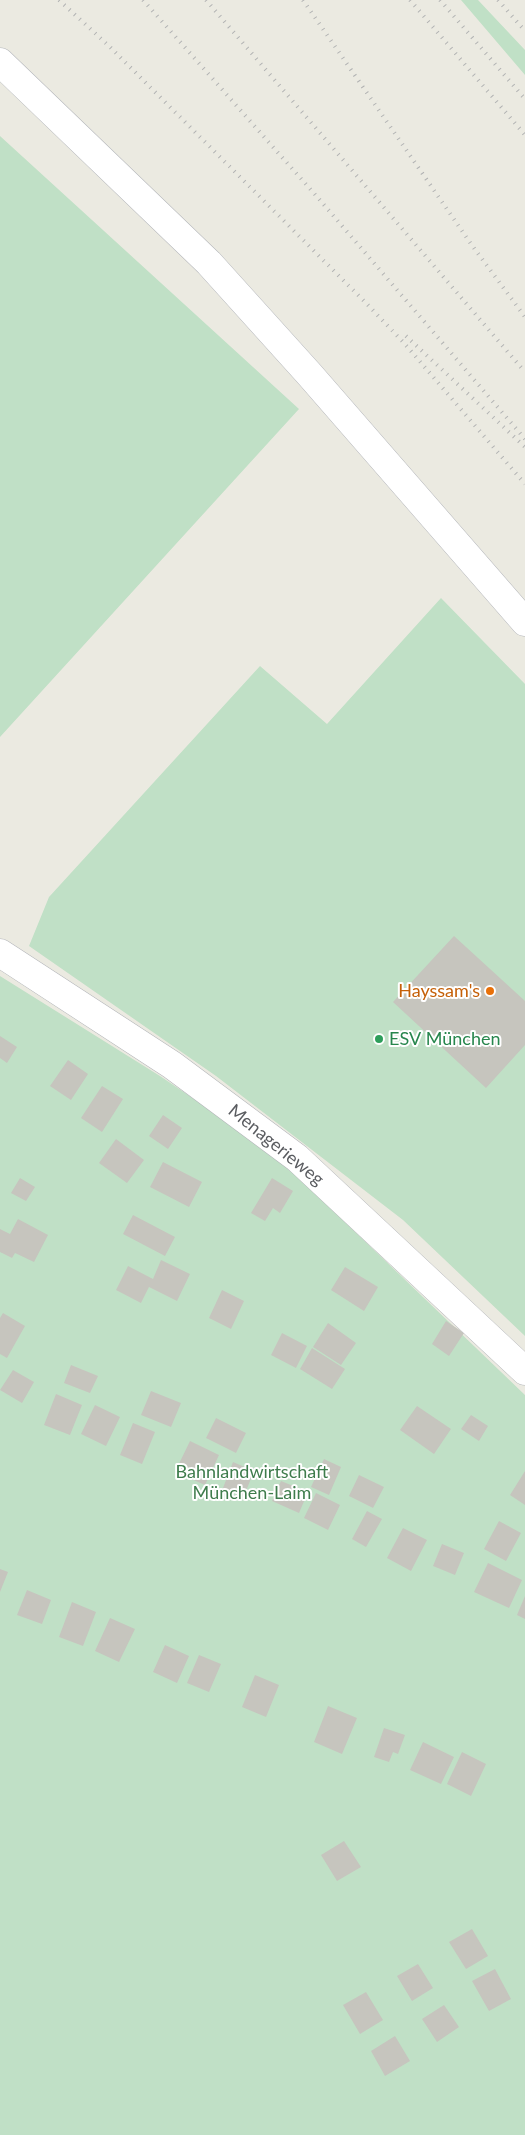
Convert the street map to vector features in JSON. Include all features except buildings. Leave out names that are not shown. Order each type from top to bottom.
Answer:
[{"type":"street","points":[[0,62],[209,263],[310,375],[525,622]]},
{"type":"street","name":"Menagerieweg","points":[[0,953],[172,1065],[297,1158],[525,1371]]},
{"type":"green space","points":[[461,0],[478,0],[525,50],[525,75]]},
{"type":"green space","points":[[0,136],[299,409],[0,737]]},
{"type":"green space","name":"ESV München","points":[[441,598],[525,684],[525,1336],[403,1220],[216,1076],[29,946],[49,897],[260,666],[327,724]]},
{"type":"green space","name":"Bahnlandwirtschaft München-Laim","points":[[0,976],[160,1076],[271,1151],[525,1395],[525,2135],[0,2135]]},
{"type":"railway","points":[[59,0],[110,47],[366,303],[404,343],[525,484]]},
{"type":"railway","points":[[143,0],[319,199],[525,439]]},
{"type":"railway","points":[[206,0],[525,372]]},
{"type":"railway","points":[[303,0],[471,244],[525,317]]},
{"type":"railway","points":[[410,0],[525,135]]},
{"type":"railway","points":[[440,0],[525,99]]},
{"type":"railway","points":[[498,0],[525,31]]},
{"type":"railway","points":[[406,336],[525,447]]},
{"type":"place","name":"Hayssam's","points":[[490,991]]},
{"type":"place","name":"ESV München","points":[[379,1039]]}]
